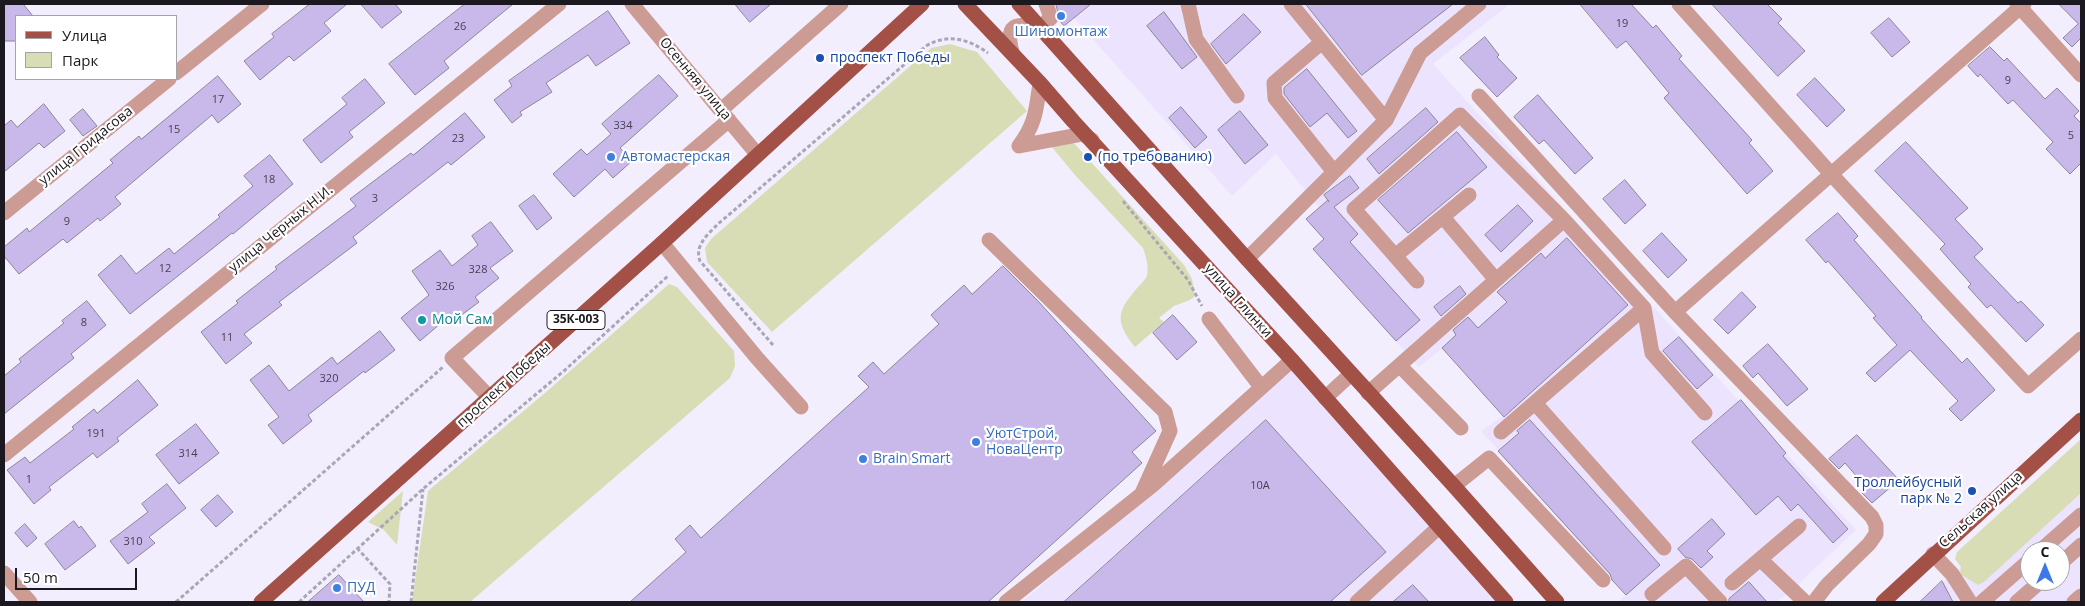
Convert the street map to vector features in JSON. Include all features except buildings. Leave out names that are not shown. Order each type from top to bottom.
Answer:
[{"type":"main road","name":"проспект Победы","points":[[262,602],[662,243],[922,4]]},
{"type":"main road","name":"улица Глинки","points":[[965,4],[1012,52],[1292,360],[1506,602]]},
{"type":"main road","points":[[1019,4],[1557,602]]},
{"type":"main road","name":"Сельская улица","points":[[1892,599],[1933,554],[2081,420]]},
{"type":"street","points":[[178,71],[262,4]]},
{"type":"street","name":"улица Черных Н.И.","points":[[4,455],[559,4]]},
{"type":"street","name":"Осенняя улица","points":[[632,4],[757,154]]},
{"type":"street","points":[[490,398],[452,358],[725,115],[841,4]]},
{"type":"street","points":[[1012,52],[1009,38],[1010,32],[1015,26],[1023,24],[1040,27],[1051,18],[1046,4]]},
{"type":"street","points":[[1188,4],[1196,39],[1237,96]]},
{"type":"street","points":[[1291,4],[1386,120]]},
{"type":"street","points":[[1247,259],[1386,120],[1420,53],[1479,4]]},
{"type":"street","points":[[1679,4],[1831,174],[2028,386],[2081,340]]},
{"type":"street","points":[[1675,312],[2021,5],[2081,75]]},
{"type":"street","points":[[1322,42],[1274,83],[1273,90],[1275,98],[1334,172]]},
{"type":"street","name":"улица Гридасова","points":[[4,213],[168,80]]},
{"type":"street","points":[[1040,83],[1033,122],[1030,131],[1019,146],[1083,134],[1092,140]]},
{"type":"street","points":[[1479,96],[1675,312],[1872,516],[1876,525],[1876,534],[1869,544],[1827,585],[1814,602]]},
{"type":"street","points":[[1417,281],[1354,209],[1460,116],[1564,220],[1644,308],[1652,353],[1705,413]]},
{"type":"street","points":[[1395,256],[1469,195]]},
{"type":"street","points":[[1443,217],[1496,280]]},
{"type":"street","points":[[1368,393],[1564,220]]},
{"type":"street","points":[[989,240],[1165,412],[1170,431],[1153,464],[1141,495]]},
{"type":"street","points":[[662,243],[757,358],[801,407]]},
{"type":"street","points":[[1501,432],[1644,308]]},
{"type":"street","points":[[1209,319],[1261,388]]},
{"type":"street","points":[[1006,602],[1141,495],[1292,360]]},
{"type":"street","points":[[1400,366],[1460,428]]},
{"type":"street","points":[[1325,398],[1351,374]]},
{"type":"street","points":[[1535,403],[1664,548]]},
{"type":"street","points":[[1454,486],[1489,458],[1603,580]]},
{"type":"street","points":[[2051,541],[2081,515]]},
{"type":"street","points":[[1732,583],[1799,526]]},
{"type":"street","points":[[1357,602],[1440,527]]},
{"type":"street","points":[[2070,555],[2081,545]]},
{"type":"street","points":[[1933,554],[1952,574],[1970,602]]},
{"type":"street","points":[[1760,559],[1805,602]]},
{"type":"street","points":[[1652,594],[1686,566],[1720,602]]},
{"type":"street","points":[[1982,602],[2020,569]]},
{"type":"street","points":[[4,573],[30,602]]},
{"type":"street","points":[[2017,602],[2030,591]]},
{"type":"street","points":[[2074,602],[2081,596]]},
{"type":"path","points":[[773,344],[700,261],[698,253],[701,243],[718,224],[933,41],[953,38],[974,43],[991,55]]},
{"type":"path","points":[[1119,196],[1188,280],[1209,319]]},
{"type":"path","points":[[298,602],[424,488],[565,370],[680,266],[698,253]]},
{"type":"path","points":[[176,602],[452,358]]},
{"type":"path","points":[[411,602],[424,488]]},
{"type":"path","points":[[357,548],[390,584],[389,602]]},
{"type":"shaded area","points":[[1091,4],[1510,4],[1433,64],[1856,530],[1793,589],[1776,602],[1618,602],[1626,595],[1481,431],[1503,416],[1443,348],[1419,367],[1313,249],[1323,239],[1306,219],[1319,208],[1276,154],[1232,196],[1074,18]]},
{"type":"shaded area","points":[[1291,369],[1498,602],[1022,602]]},
{"type":"shaded area","points":[[2081,456],[2081,602],[1920,602],[1961,567]]},
{"type":"green space","points":[[950,44],[977,52],[1027,111],[772,332],[707,262],[705,248],[711,239],[931,48]]},
{"type":"green space","points":[[1072,141],[1184,265],[1192,279],[1195,296],[1174,306],[1159,318],[1164,322],[1135,347],[1124,330],[1121,316],[1122,310],[1131,295],[1146,277],[1148,268],[1143,248],[1075,175],[1051,146]]},
{"type":"green space","points":[[669,284],[677,287],[734,351],[735,366],[730,378],[470,602],[412,602],[428,491],[545,393]]},
{"type":"green space","points":[[2081,439],[2081,493],[2029,541],[2020,541],[2020,549],[1984,582],[1978,585],[1960,574],[1961,567],[1955,559],[1957,552]]},
{"type":"green space","points":[[403,491],[397,545],[384,530],[368,522]]},
{"type":"place","name":"Шиномонтаж","points":[[1061,16]]},
{"type":"place","name":"проспект Победы","points":[[820,58]]},
{"type":"place","name":"Автомастерская","points":[[611,157]]},
{"type":"place","name":"(по требованию)","points":[[1088,157]]},
{"type":"place","name":"Мой Сам","points":[[422,320]]},
{"type":"place","name":"УютСтрой, НоваЦентр","points":[[976,442]]},
{"type":"place","name":"Brain Smart","points":[[863,459]]},
{"type":"place","name":"Троллейбусный парк № 2","points":[[1972,491]]},
{"type":"place","name":"ПУД","points":[[337,588]]}]
